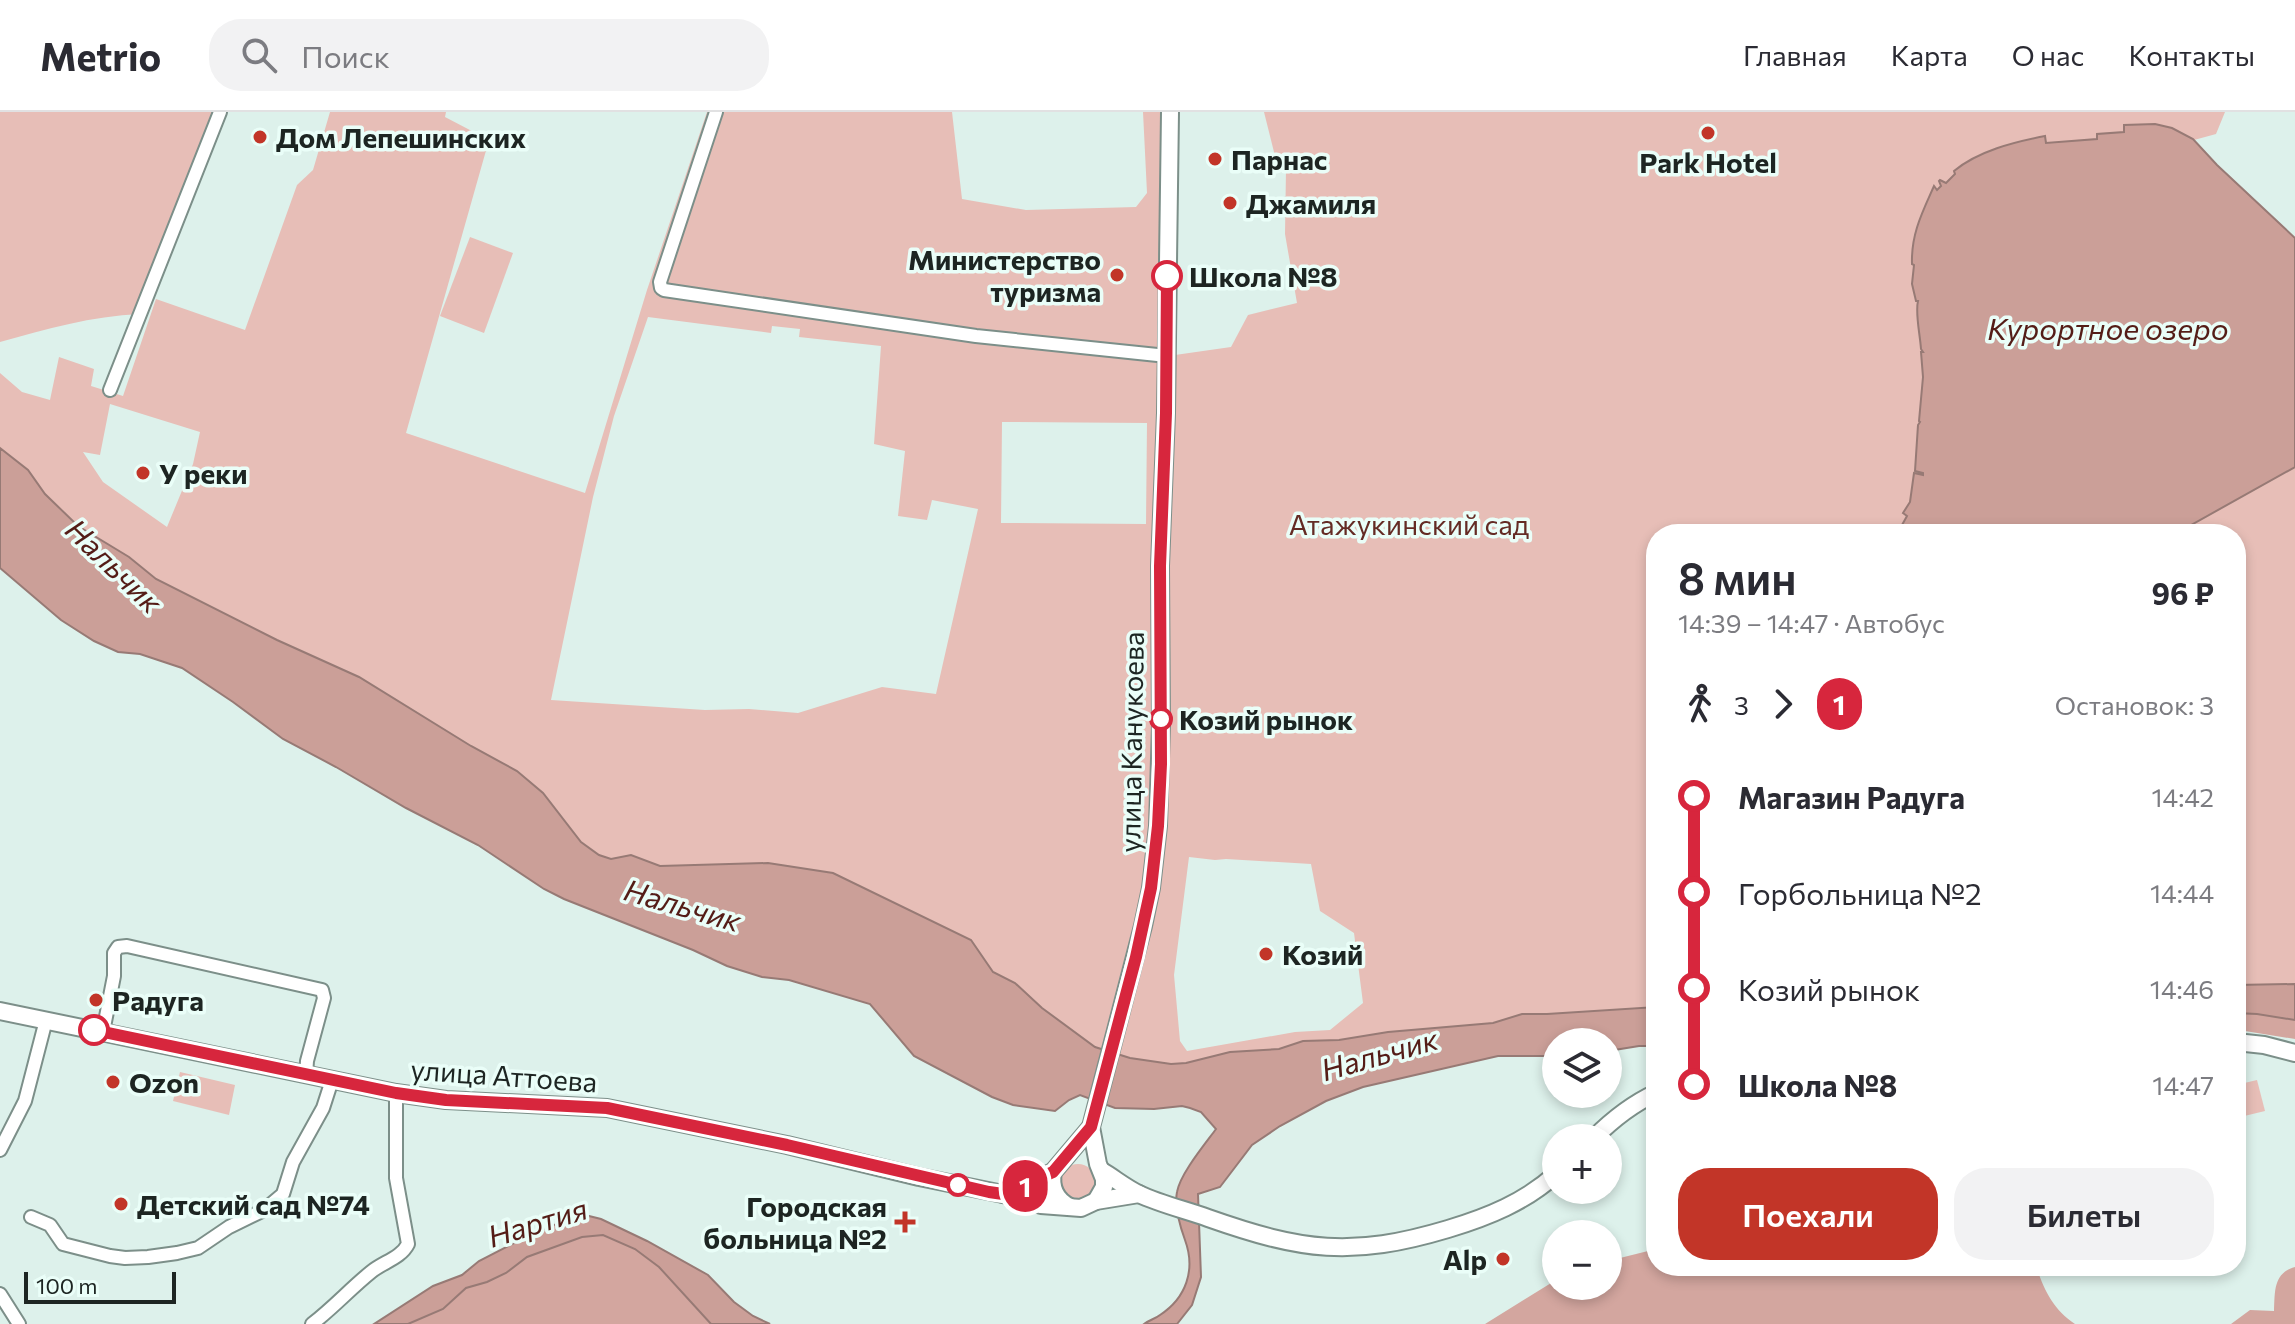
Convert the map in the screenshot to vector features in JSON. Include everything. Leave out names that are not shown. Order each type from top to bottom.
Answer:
[{"type":"street","points":[[110,390],[220,112]]},
{"type":"street","points":[[716,112],[660,287],[664,290],[976,336],[1167,356]]},
{"type":"street","name":"улица Канукоева","points":[[1091,1127],[1143,926],[1158,826],[1170,112]]},
{"type":"street","points":[[103,1032],[114,976],[114,953],[118,947],[127,946],[322,990],[324,998],[306,1075]]},
{"type":"street","name":"улица Аттоева","points":[[0,1011],[396,1093],[446,1100],[607,1108],[750,1137],[1041,1205],[1072,1207]]},
{"type":"street","points":[[0,1150],[25,1101],[46,1020]]},
{"type":"street","points":[[2246,1043],[2295,1053]]},
{"type":"street","points":[[31,1217],[50,1225],[63,1244],[110,1256],[160,1256],[198,1248],[229,1227],[264,1210],[283,1194],[293,1162],[328,1096],[332,1080]]},
{"type":"street","points":[[312,1324],[371,1272],[404,1251],[408,1244],[396,1178],[396,1093]]},
{"type":"street","points":[[1610,1124],[1646,1098]]},
{"type":"street","points":[[1091,1127],[1104,1187],[1089,1206],[1072,1207],[1055,1194],[1052,1179],[1057,1167],[1091,1127]]},
{"type":"street","points":[[1003,1194],[1076,1155],[1092,1159],[1100,1168],[1139,1194],[1254,1234],[1306,1246],[1357,1248],[1395,1243],[1463,1225],[1513,1205],[1542,1186]]},
{"type":"street","points":[[1096,1201],[1139,1194]]},
{"type":"street","points":[[0,1294],[19,1324]]},
{"type":"green space","points":[[0,112],[220,112],[140,314],[87,320],[0,342]]},
{"type":"green space","name":"Атажукинский сад","points":[[330,112],[446,112],[445,117],[489,140],[406,433],[585,493],[647,290],[707,112],[952,112],[962,199],[1026,210],[1136,207],[1147,193],[1143,112],[1170,112],[1168,356],[1231,347],[1248,315],[1297,303],[1285,234],[1286,169],[1275,156],[1264,112],[2225,112],[2216,134],[2194,140],[2295,238],[2295,984],[2246,985],[2246,524],[1646,524],[1646,1008],[1522,1014],[1493,1023],[1303,1041],[1279,1049],[1230,1052],[1171,1064],[1130,1058],[1095,1047],[1042,1008],[1015,983],[993,972],[971,940],[884,899],[768,863],[660,866],[632,855],[611,859],[599,855],[581,843],[543,793],[517,771],[359,677],[156,579],[129,557],[78,526],[45,494],[28,470],[0,448],[0,373],[22,392],[50,400],[59,357],[94,369],[91,386],[123,396],[156,299],[245,330],[297,185],[313,170]],"holes":[[[648,317],[771,333],[772,326],[800,329],[799,337],[881,346],[874,444],[905,451],[898,516],[927,520],[932,500],[978,509],[936,694],[882,687],[798,713],[551,700],[593,497],[614,416]],[[110,404],[200,432],[193,464],[167,527],[103,482],[83,452],[100,455]],[[1002,422],[1147,423],[1146,524],[1001,523]],[[1189,857],[1311,864],[1320,911],[1354,933],[1363,1003],[1330,1030],[1295,1032],[1187,1051],[1180,1041],[1174,975]]]},
{"type":"green space","points":[[470,237],[513,253],[484,333],[440,316]]},
{"type":"green space","points":[[180,1072],[235,1085],[229,1115],[173,1101]]},
{"type":"green space","points":[[2257,1080],[2265,1111],[2246,1116],[2246,1083]]},
{"type":"green space","points":[[1078,1164],[1090,1169],[1095,1181],[1090,1193],[1078,1198],[1066,1193],[1061,1181],[1066,1169]]},
{"type":"shaded area","points":[[2246,1013],[2295,1020],[2295,1039],[2246,1031]]},
{"type":"shaded area","points":[[604,1235],[635,1249],[659,1267],[711,1324],[408,1324],[443,1309],[466,1288],[506,1273],[527,1257],[582,1237]]},
{"type":"shaded area","points":[[1646,1252],[1646,1276],[2040,1276],[2050,1298],[2075,1324],[1485,1324],[1542,1289],[1542,1300],[1622,1300],[1622,1258]]},
{"type":"shaded area","points":[[2295,1267],[2295,1324],[2231,1324],[2250,1310],[2274,1311],[2279,1279]]},
{"type":"water","name":"Курортное озеро","points":[[2155,124],[2172,128],[2193,139],[2295,238],[2295,467],[2193,524],[1903,524],[1907,516],[1903,513],[1910,502],[1914,473],[1923,475],[1915,471],[1923,352],[1917,318],[1918,301],[1912,284],[1912,253],[1918,224],[1934,186],[1937,190],[1941,186],[1940,180],[1946,183],[1955,174],[1954,171],[1964,164],[2009,144],[2045,136],[2046,143],[2097,139],[2097,134],[2124,132],[2124,125]]},
{"type":"water","name":"Нальчик","points":[[0,448],[28,470],[45,494],[78,526],[129,557],[156,579],[359,677],[517,771],[543,793],[581,842],[599,855],[611,859],[631,855],[660,866],[768,863],[833,873],[971,940],[993,972],[1015,983],[1042,1008],[1095,1047],[1130,1058],[1186,1063],[1230,1052],[1279,1049],[1303,1041],[1493,1023],[1522,1014],[1646,1008],[1646,1046],[1622,1049],[1622,1028],[1542,1028],[1542,1056],[1498,1056],[1363,1087],[1326,1101],[1280,1126],[1252,1145],[1220,1187],[1198,1194],[1201,1277],[1192,1305],[1177,1324],[1144,1324],[1176,1300],[1189,1272],[1188,1251],[1176,1198],[1183,1177],[1216,1129],[1201,1112],[1182,1106],[1115,1108],[1080,1095],[1055,1111],[1013,1105],[992,1097],[914,1056],[870,1004],[727,966],[564,899],[478,845],[283,739],[182,668],[140,654],[118,652],[61,620],[0,568]]},
{"type":"water","points":[[2295,984],[2295,1020],[2246,1013],[2246,985]]},
{"type":"water","points":[[589,1216],[647,1241],[708,1275],[734,1302],[770,1324],[711,1324],[659,1267],[635,1249],[603,1235],[582,1237],[527,1257],[506,1273],[466,1288],[443,1309],[408,1324],[374,1324],[433,1286],[462,1275],[479,1261],[528,1236],[550,1226]]},
{"type":"bus line","name":"1","points":[[94,1030],[396,1093],[446,1100],[607,1108],[787,1145],[989,1192],[1003,1194],[1053,1172],[1091,1127],[1143,926],[1156,851],[1161,764],[1160,566],[1167,276]]},
{"type":"place","name":"Park Hotel","points":[[1708,133]]},
{"type":"place","name":"Дом Лепешинских","points":[[260,137]]},
{"type":"place","name":"Парнас","points":[[1215,159]]},
{"type":"place","name":"Джамиля","points":[[1230,203]]},
{"type":"place","name":"Министерство туризма","points":[[1117,275]]},
{"type":"place","name":"Школа №8","points":[[1167,276]]},
{"type":"place","name":"У реки","points":[[143,473]]},
{"type":"place","name":"Козий рынок","points":[[1161,719]]},
{"type":"place","name":"Козий","points":[[1266,954]]},
{"type":"place","name":"Радуга","points":[[96,1000]]},
{"type":"place","name":"Ozon","points":[[113,1082]]},
{"type":"place","name":"Детский сад №74","points":[[121,1204]]},
{"type":"place","name":"Городская больница №2","points":[[905,1222]]},
{"type":"place","name":"Alp","points":[[1503,1259]]},
{"type":"water label","name":"Нартия","points":[[537,1221]]}]
